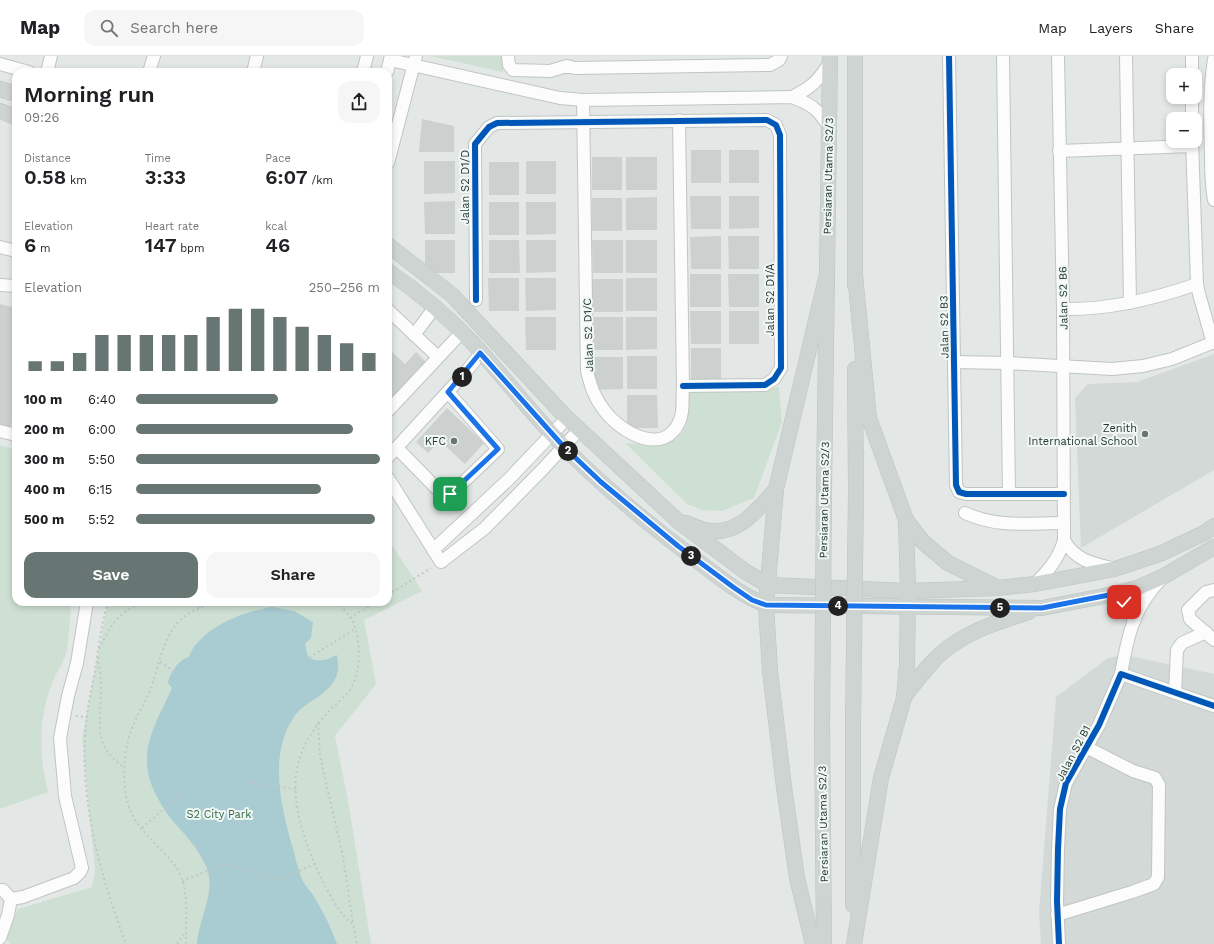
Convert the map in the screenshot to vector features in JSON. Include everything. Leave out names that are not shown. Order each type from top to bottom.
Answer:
[{"type":"main road","points":[[853,944],[853,724],[856,491],[855,56]]},
{"type":"main road","name":"Persiaran Utama S2/3","points":[[824,944],[822,726],[830,60]]},
{"type":"main road","points":[[0,89],[12,93]]},
{"type":"main road","points":[[0,112],[12,116]]},
{"type":"main road","points":[[392,248],[452,295],[567,418],[678,521],[746,572],[768,585],[908,591],[997,588],[1035,584],[1115,568],[1162,553],[1206,532],[1214,526]]},
{"type":"main road","points":[[392,274],[435,307],[462,332],[564,447],[601,482],[678,546],[752,600],[766,605],[1042,608]]},
{"type":"main road","points":[[813,944],[797,878],[784,787],[770,671],[766,605],[776,489],[827,274]]},
{"type":"main road","points":[[855,275],[869,418],[906,520],[923,542],[948,563],[997,588]]},
{"type":"main road","points":[[678,521],[710,531],[730,529],[750,518],[776,489]]},
{"type":"main road","points":[[853,944],[881,778],[904,698],[907,665],[908,607],[906,520]]},
{"type":"main road","points":[[904,698],[928,666],[954,643],[984,627],[1042,608],[1137,588],[1164,576],[1214,547]]},
{"type":"street","points":[[48,68],[51,56]]},
{"type":"street","points":[[150,68],[154,56]]},
{"type":"street","points":[[254,68],[257,56]]},
{"type":"street","points":[[364,68],[367,56]]},
{"type":"street","points":[[508,56],[509,65],[513,70],[550,71],[566,61],[575,68],[622,62],[675,61],[732,61],[770,65],[780,58]]},
{"type":"street","name":"Jalan S2 B3","points":[[949,56],[956,485],[959,492],[966,494],[1064,494]]},
{"type":"street","points":[[1003,56],[1009,494]]},
{"type":"street","name":"Jalan S2 B6","points":[[1035,584],[1051,568],[1058,557],[1064,540],[1064,366],[1058,56]]},
{"type":"street","points":[[1126,56],[1130,303]]},
{"type":"street","points":[[1192,56],[1192,68]]},
{"type":"street","points":[[1214,59],[1211,76],[1210,132],[1212,189],[1214,200]]},
{"type":"street","points":[[792,97],[809,88],[818,81],[830,60]]},
{"type":"street","points":[[389,63],[415,61],[560,98],[584,100],[792,97],[809,104],[819,112],[829,127]]},
{"type":"street","points":[[392,147],[415,61]]},
{"type":"street","points":[[0,64],[14,68]]},
{"type":"street","name":"Jalan S2 D1/C","points":[[584,100],[587,371],[591,390],[605,411],[629,433],[645,439],[663,439],[675,431],[681,418],[682,386],[679,120]]},
{"type":"street","name":"Jalan S2 D1/D","points":[[476,300],[475,144],[489,127],[497,123],[679,120],[767,120],[776,125]]},
{"type":"street","name":"Jalan S2 D1/A","points":[[682,386],[765,385],[774,379],[781,368],[780,135],[776,125]]},
{"type":"street","points":[[1059,151],[1166,146]]},
{"type":"street","points":[[955,362],[1008,362],[1112,369],[1143,366],[1172,359],[1214,343],[1198,294],[1192,148]]},
{"type":"street","points":[[0,247],[12,250]]},
{"type":"street","points":[[1063,309],[1077,309],[1130,303],[1163,296],[1197,284]]},
{"type":"street","points":[[0,285],[12,286]]},
{"type":"street","points":[[414,335],[435,307]]},
{"type":"street","points":[[392,314],[438,357]]},
{"type":"street","points":[[392,407],[462,332]]},
{"type":"street","points":[[392,453],[448,392],[480,353]]},
{"type":"street","points":[[397,448],[442,494],[450,494],[498,449],[448,392]]},
{"type":"street","points":[[433,550],[508,480],[567,418]]},
{"type":"street","points":[[392,484],[441,562],[485,528],[579,430]]},
{"type":"street","points":[[0,431],[12,433]]},
{"type":"street","points":[[965,513],[990,522],[1009,524],[1064,523]]},
{"type":"street","points":[[1064,540],[1074,554],[1083,559],[1094,564],[1115,568]]},
{"type":"street","name":"Jalan S2 B1","points":[[1059,944],[1057,915],[1060,809],[1066,783],[1099,725],[1121,674],[1134,620],[1144,599],[1164,576]]},
{"type":"street","points":[[1210,636],[1190,620],[1188,610],[1206,592],[1214,590]]},
{"type":"street","points":[[1109,595],[1128,606],[1134,620]]},
{"type":"street","points":[[11,899],[24,898],[74,878],[82,868],[65,796],[60,738],[68,696],[77,663],[87,606]]},
{"type":"street","points":[[1175,693],[1177,650],[1182,643],[1210,636]]},
{"type":"street","points":[[1121,674],[1214,706]]},
{"type":"street","points":[[1057,915],[1154,884],[1158,878],[1159,785],[1155,778],[1133,771],[1086,747]]},
{"type":"street","points":[[0,890],[3,890],[11,899]]},
{"type":"street","points":[[0,938],[8,915],[11,899]]},
{"type":"path","points":[[392,593],[441,562]]},
{"type":"path","points":[[107,606],[103,618],[87,716],[85,761],[89,809],[97,856],[110,902],[126,944]]},
{"type":"path","points":[[125,768],[118,764],[106,751],[99,735],[102,689],[98,651],[108,630],[120,615],[133,606]]},
{"type":"path","points":[[186,944],[187,902],[182,881],[175,865],[142,828],[128,805],[125,768],[130,731],[151,690],[167,639],[176,625],[194,609],[203,606]]},
{"type":"path","points":[[340,606],[350,618],[355,629],[359,660],[357,670],[350,690],[318,722],[309,735],[300,758],[295,782],[296,806],[306,841],[315,864],[338,906],[348,921],[353,924]]},
{"type":"path","points":[[350,618],[370,606]]},
{"type":"path","points":[[305,660],[355,629]]},
{"type":"path","points":[[160,662],[179,675]]},
{"type":"path","points":[[318,722],[320,756],[343,858],[357,944]]},
{"type":"path","points":[[249,782],[296,788]]},
{"type":"path","points":[[142,828],[183,793]]},
{"type":"path","points":[[182,881],[225,864],[278,880],[315,864]]},
{"type":"path","points":[[177,944],[186,932]]},
{"type":"shaded area","name":"Zenith International School","points":[[1214,354],[1214,470],[1081,548],[1075,398],[1088,384],[1137,382]]},
{"type":"shaded area","points":[[1125,655],[1214,674],[1214,944],[1041,944],[1039,912],[1056,697],[1108,658]]},
{"type":"green space","points":[[430,56],[503,56],[503,72]]},
{"type":"green space","points":[[779,387],[782,422],[754,498],[722,511],[702,510],[687,504],[625,443],[651,445],[669,442],[676,438],[682,433],[686,424],[689,390]]},
{"type":"green space","points":[[0,445],[12,449],[12,606],[71,606],[65,657],[47,697],[42,724],[41,738],[43,765],[48,792],[0,809]]},
{"type":"green space","name":"S2 City Park","points":[[392,545],[422,591],[392,606]]},
{"type":"green space","name":"S2 City Park","points":[[107,606],[392,606],[364,620],[376,684],[335,736],[348,800],[371,944],[10,944],[5,935],[18,909],[92,887],[95,870],[82,738]]},
{"type":"water","points":[[272,607],[294,611],[313,622],[311,638],[305,644],[308,657],[315,660],[322,660],[337,655],[338,668],[331,685],[299,711],[286,732],[281,748],[279,782],[284,816],[298,869],[304,883],[323,913],[337,944],[197,944],[208,897],[209,878],[207,869],[192,843],[167,814],[154,791],[149,777],[147,763],[150,738],[172,688],[168,683],[178,663],[189,657],[193,648],[204,636],[222,624],[242,615]]},
{"type":"building","points":[[422,119],[454,126],[454,152],[419,152]]},
{"type":"building","points":[[691,150],[721,150],[721,183],[691,183]]},
{"type":"building","points":[[729,150],[759,150],[759,183],[729,183]]},
{"type":"building","points":[[592,157],[622,157],[622,190],[592,190]]},
{"type":"building","points":[[626,157],[657,157],[657,190],[626,190]]},
{"type":"building","points":[[424,161],[455,161],[455,193],[424,194]]},
{"type":"building","points":[[526,161],[556,161],[556,194],[526,194]]},
{"type":"building","points":[[489,162],[519,162],[519,195],[489,195]]},
{"type":"building","points":[[690,196],[721,196],[721,229],[691,229]]},
{"type":"building","points":[[729,196],[759,196],[759,228],[729,229]]},
{"type":"building","points":[[657,197],[657,230],[626,230],[626,198]]},
{"type":"building","points":[[592,198],[622,198],[622,231],[592,231]]},
{"type":"building","points":[[455,201],[455,234],[425,234],[424,202]]},
{"type":"building","points":[[489,202],[519,202],[519,235],[489,235]]},
{"type":"building","points":[[526,202],[556,202],[556,234],[526,235]]},
{"type":"building","points":[[721,236],[721,269],[691,269],[690,237]]},
{"type":"building","points":[[728,236],[759,236],[759,269],[729,269]]},
{"type":"building","points":[[425,240],[455,240],[455,273],[425,273]]},
{"type":"building","points":[[489,240],[519,240],[520,273],[489,273]]},
{"type":"building","points":[[526,240],[556,240],[556,272],[526,273]]},
{"type":"building","points":[[592,240],[623,240],[623,273],[593,273]]},
{"type":"building","points":[[626,240],[657,240],[657,273],[626,273]]},
{"type":"building","points":[[690,274],[721,274],[721,307],[690,307]]},
{"type":"building","points":[[728,274],[759,274],[759,307],[729,307]]},
{"type":"building","points":[[488,278],[519,278],[519,311],[489,311]]},
{"type":"building","points":[[525,278],[556,278],[556,310],[526,311]]},
{"type":"building","points":[[626,278],[657,278],[657,311],[626,311]]},
{"type":"building","points":[[592,279],[623,279],[623,312],[592,312]]},
{"type":"building","points":[[0,304],[12,307],[12,423],[10,431],[0,428]]},
{"type":"building","points":[[690,311],[721,311],[721,344],[691,344]]},
{"type":"building","points":[[729,311],[759,311],[759,344],[729,344]]},
{"type":"building","points":[[525,317],[556,317],[556,350],[526,350]]},
{"type":"building","points":[[592,317],[623,317],[623,350],[592,350]]},
{"type":"building","points":[[626,317],[657,317],[657,349],[626,350]]},
{"type":"building","points":[[691,348],[721,348],[721,380],[691,381]]},
{"type":"building","points":[[392,352],[405,364],[416,352],[426,362],[392,399]]},
{"type":"building","points":[[627,356],[657,356],[657,389],[627,389]]},
{"type":"building","points":[[593,357],[623,357],[623,389],[593,390]]},
{"type":"building","points":[[627,395],[657,395],[658,428],[627,428]]},
{"type":"building","points":[[447,408],[484,443],[465,464],[440,441],[428,453],[416,442]]},
{"type":"cycle path","points":[[949,56],[956,485],[959,492],[966,494],[1064,494]]},
{"type":"cycle path","points":[[476,300],[475,144],[489,127],[497,123],[767,120],[776,125],[780,135],[781,368],[774,379],[765,385],[683,386]]},
{"type":"cycle path","points":[[1059,944],[1057,901],[1060,809],[1066,783],[1099,725],[1121,674],[1214,706]]},
{"type":"place","name":"Zenith International School","points":[[1145,434]]},
{"type":"place","name":"KFC","points":[[454,441]]},
{"type":"route","points":[[450,494],[498,449],[448,392],[480,353],[564,447],[601,482],[678,546],[752,600],[766,605],[1042,608],[1109,595],[1124,602]]}]
